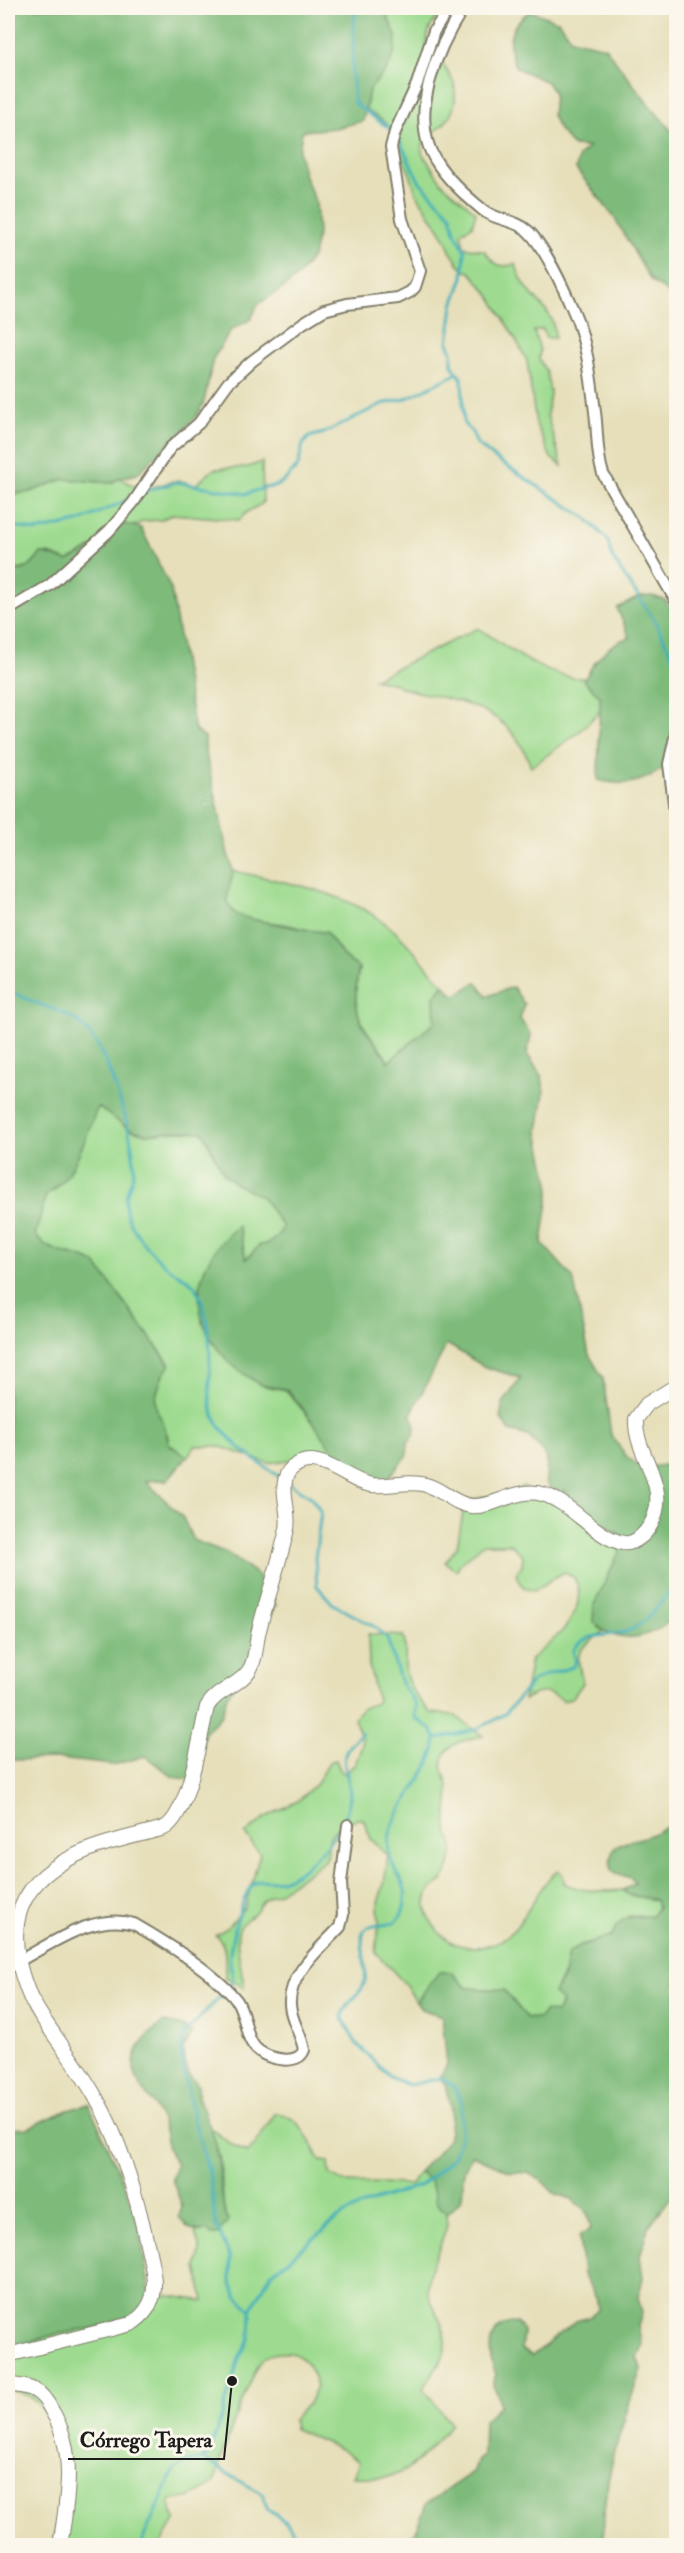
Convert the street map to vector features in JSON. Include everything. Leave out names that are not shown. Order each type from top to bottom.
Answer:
[{"type":"street","points":[[463,8],[439,51],[428,88],[425,131],[430,148],[443,171],[485,212],[520,225],[529,232],[540,248],[573,310],[582,334],[596,414],[599,462],[603,474],[676,601]]},
{"type":"street","points":[[8,610],[50,585],[109,531],[133,503],[170,448],[199,423],[228,382],[252,361],[324,310],[347,304],[398,298],[410,292],[415,286],[420,271],[402,219],[390,147],[417,84],[434,31],[447,11],[463,8]]},
{"type":"street","points":[[676,733],[669,764],[676,819]]},
{"type":"street","points":[[8,2355],[131,2324],[143,2316],[150,2307],[155,2281],[136,2197],[103,2111],[74,2062],[32,2001],[17,1962],[12,1941],[13,1917],[19,1902],[31,1886],[53,1868],[89,1849],[164,1828],[173,1822],[186,1794],[210,1701],[250,1669],[287,1529],[289,1515],[285,1482],[287,1473],[304,1461],[318,1462],[332,1466],[368,1485],[413,1483],[429,1485],[457,1502],[471,1506],[529,1492],[541,1494],[553,1498],[616,1541],[629,1543],[646,1532],[652,1522],[657,1497],[656,1483],[638,1435],[636,1419],[647,1404],[676,1386]]},
{"type":"street","points":[[17,1962],[104,1921],[121,1920],[134,1924],[223,1985],[239,2004],[250,2038],[257,2050],[288,2060],[297,2058],[304,2050],[290,2005],[292,1991],[311,1958],[340,1927],[342,1921],[341,1883],[348,1826]]},
{"type":"street","points":[[8,2384],[39,2393],[48,2403],[63,2435],[67,2448],[69,2477],[60,2546]]},
{"type":"green space","points":[[8,8],[384,8],[396,36],[395,52],[387,69],[369,90],[363,121],[336,128],[302,131],[299,152],[305,177],[316,203],[318,233],[313,256],[299,275],[258,304],[251,319],[231,330],[213,359],[204,402],[197,416],[137,474],[111,483],[64,479],[30,492],[8,495]]},
{"type":"green space","points":[[384,8],[445,8],[430,28],[427,44],[454,83],[455,97],[449,117],[426,140],[422,153],[442,183],[476,212],[472,226],[461,232],[464,247],[485,251],[494,262],[501,266],[515,264],[525,285],[549,314],[555,338],[546,338],[543,329],[534,331],[540,350],[539,359],[547,373],[550,393],[547,415],[562,466],[551,458],[536,424],[527,361],[516,340],[491,297],[470,272],[463,270],[450,251],[446,240],[416,193],[392,130],[382,120],[366,110],[369,90],[387,69]]},
{"type":"green space","points":[[531,11],[560,22],[571,39],[605,47],[676,136],[676,305],[669,293],[651,281],[614,217],[576,169],[579,156],[589,147],[573,146],[559,130],[552,115],[554,93],[547,82],[516,68],[511,51],[511,35],[518,22]]},
{"type":"green space","points":[[262,462],[263,503],[247,512],[239,520],[173,514],[161,520],[144,521],[134,526],[124,524],[92,548],[68,561],[47,553],[24,568],[8,570],[8,495],[30,492],[64,479],[111,483],[120,478],[143,488],[175,481],[194,486],[214,469],[248,467]]},
{"type":"green space","points":[[124,524],[141,528],[171,589],[195,731],[205,737],[205,751],[233,870],[228,904],[236,914],[326,932],[344,957],[359,968],[356,990],[360,1020],[388,1062],[435,1022],[434,996],[444,985],[455,996],[476,982],[488,996],[513,987],[524,1004],[520,1019],[531,1035],[527,1054],[542,1077],[544,1092],[538,1132],[550,1188],[542,1243],[573,1278],[589,1355],[603,1378],[611,1435],[627,1457],[645,1470],[655,1466],[676,1464],[676,1614],[668,1623],[646,1634],[635,1637],[612,1635],[593,1621],[594,1605],[626,1538],[580,1509],[566,1491],[554,1493],[546,1482],[547,1459],[538,1446],[528,1436],[510,1431],[500,1417],[503,1403],[521,1378],[485,1367],[447,1344],[411,1414],[415,1427],[414,1436],[408,1442],[407,1456],[385,1481],[368,1481],[355,1474],[338,1456],[289,1391],[260,1384],[237,1369],[219,1351],[207,1332],[200,1311],[200,1289],[205,1267],[218,1246],[238,1226],[246,1259],[260,1245],[274,1239],[283,1227],[262,1197],[236,1184],[224,1174],[203,1132],[176,1131],[147,1134],[129,1129],[98,1107],[72,1167],[57,1187],[46,1195],[35,1235],[48,1247],[96,1264],[170,1365],[162,1376],[155,1399],[157,1412],[163,1421],[169,1444],[187,1457],[167,1480],[146,1481],[183,1518],[193,1540],[227,1553],[258,1575],[276,1605],[269,1616],[260,1655],[227,1695],[222,1715],[205,1732],[194,1780],[173,1777],[146,1756],[113,1765],[60,1759],[8,1760],[8,570],[28,568],[41,553],[68,561],[92,548]]},
{"type":"green space","points":[[652,596],[665,600],[676,617],[676,761],[640,781],[611,783],[598,780],[600,696],[584,681],[596,661],[609,648],[615,643],[630,638],[617,608],[639,597]]},
{"type":"green space","points":[[478,628],[542,668],[570,677],[585,678],[584,681],[600,696],[601,710],[579,732],[531,767],[510,730],[496,718],[480,709],[374,679]]},
{"type":"green space","points":[[233,871],[295,884],[337,897],[356,905],[391,928],[444,985],[434,996],[435,1022],[388,1062],[360,1020],[356,990],[359,968],[344,957],[326,932],[249,920],[237,916],[227,903],[226,893]]},
{"type":"green space","points":[[98,1106],[129,1129],[147,1134],[176,1131],[203,1132],[214,1156],[236,1184],[262,1197],[283,1227],[274,1239],[260,1245],[246,1260],[240,1230],[199,1288],[202,1323],[252,1378],[261,1385],[286,1390],[346,1462],[316,1456],[268,1463],[218,1446],[195,1446],[187,1457],[169,1444],[156,1407],[156,1394],[160,1381],[170,1364],[96,1264],[48,1247],[35,1235],[46,1195],[56,1189]]},
{"type":"green space","points":[[523,1486],[543,1493],[566,1491],[593,1518],[626,1538],[594,1605],[599,1628],[604,1631],[580,1652],[579,1663],[583,1683],[573,1697],[564,1701],[549,1693],[535,1694],[524,1700],[531,1659],[564,1628],[576,1609],[579,1599],[578,1588],[573,1577],[563,1572],[534,1591],[527,1589],[520,1583],[516,1573],[522,1566],[523,1555],[510,1544],[483,1544],[459,1565],[457,1571],[445,1562],[457,1547],[465,1501],[516,1491]]},
{"type":"green space","points":[[368,1634],[403,1636],[407,1678],[421,1702],[431,1713],[454,1715],[483,1736],[457,1743],[451,1747],[442,1765],[448,1786],[447,1822],[453,1849],[447,1872],[442,1881],[427,1896],[426,1907],[435,1928],[450,1941],[471,1947],[489,1945],[502,1940],[513,1931],[547,1881],[558,1870],[563,1875],[564,1883],[570,1886],[585,1890],[623,1890],[629,1895],[656,1900],[658,1908],[651,1916],[628,1916],[611,1937],[581,1945],[557,1986],[562,2001],[556,2014],[538,2019],[527,2018],[504,1990],[467,1988],[451,1972],[431,1981],[416,2002],[406,1985],[376,1953],[378,1903],[384,1884],[388,1856],[371,1839],[363,1819],[353,1820],[338,1828],[329,1840],[326,1860],[278,1893],[265,1899],[240,1927],[239,1956],[244,1988],[225,1977],[224,1948],[215,1935],[227,1928],[245,1907],[260,1854],[245,1834],[266,1817],[298,1801],[318,1782],[329,1762],[336,1760],[340,1770],[345,1774],[355,1764],[362,1746],[362,1738],[354,1719],[360,1710],[375,1704],[377,1700],[369,1665]]},
{"type":"green space","points":[[676,1821],[676,2143],[672,2196],[648,2227],[640,2256],[643,2278],[638,2297],[642,2313],[638,2326],[642,2346],[637,2357],[641,2369],[620,2433],[608,2480],[605,2503],[605,2545],[399,2545],[416,2531],[426,2504],[474,2471],[477,2461],[483,2456],[484,2420],[500,2405],[494,2384],[496,2374],[490,2349],[496,2331],[504,2325],[516,2322],[523,2331],[521,2349],[532,2356],[576,2321],[590,2317],[598,2309],[597,2300],[583,2274],[579,2237],[591,2228],[587,2213],[572,2199],[554,2193],[541,2180],[527,2173],[511,2172],[473,2155],[466,2165],[463,2194],[459,2202],[447,2213],[436,2203],[431,2181],[419,2172],[448,2140],[451,2110],[445,2084],[440,2078],[447,2064],[442,2016],[421,2009],[416,2002],[439,1972],[451,1972],[467,1988],[504,1990],[527,2018],[538,2019],[545,2011],[556,2013],[562,2001],[553,1994],[564,1976],[568,1953],[581,1945],[611,1937],[619,1923],[626,1918],[651,1916],[658,1908],[656,1900],[629,1895],[623,1890],[636,1883],[630,1878],[611,1871],[610,1862],[613,1850],[622,1844],[651,1835]]},
{"type":"green space","points":[[164,2022],[179,2025],[192,2033],[183,2049],[184,2060],[189,2074],[198,2085],[198,2097],[216,2143],[224,2210],[228,2220],[218,2235],[212,2235],[206,2230],[190,2229],[179,2217],[182,2206],[172,2179],[176,2164],[172,2159],[157,2111],[142,2088],[134,2068],[137,2051],[142,2043]]},
{"type":"green space","points":[[89,2104],[132,2203],[140,2232],[151,2299],[132,2316],[101,2327],[52,2335],[8,2349],[8,2132],[9,2129],[28,2128],[65,2111]]},
{"type":"green space","points":[[276,2113],[285,2115],[299,2124],[320,2161],[329,2162],[330,2174],[343,2181],[411,2185],[419,2172],[431,2181],[436,2203],[447,2213],[445,2231],[428,2279],[430,2297],[443,2327],[446,2343],[445,2351],[436,2370],[423,2388],[451,2424],[421,2457],[400,2473],[383,2477],[353,2477],[359,2462],[340,2449],[294,2429],[293,2420],[310,2401],[317,2386],[308,2365],[295,2354],[272,2354],[263,2359],[252,2377],[212,2484],[196,2494],[171,2500],[169,2504],[176,2519],[161,2545],[53,2545],[60,2502],[61,2477],[60,2454],[55,2431],[45,2412],[30,2398],[8,2389],[8,2349],[52,2335],[101,2327],[132,2316],[151,2293],[204,2301],[197,2267],[200,2250],[195,2232],[206,2230],[228,2220],[224,2210],[220,2160],[211,2129],[247,2153]]},
{"type":"waterway","points":[[355,8],[352,72],[354,103],[393,131]]},
{"type":"waterway","points":[[397,136],[419,181],[451,215],[455,232],[465,251],[463,277],[453,305],[448,343],[452,352],[452,365],[462,379],[464,424],[472,432],[477,444],[586,518],[607,539],[613,559],[654,620],[676,663]]},
{"type":"waterway","points":[[145,491],[177,482],[246,494],[276,486],[298,466],[303,444],[309,437],[324,433],[382,404],[405,399],[458,373]]},
{"type":"waterway","points":[[8,525],[36,531],[78,522],[132,498]]},
{"type":"waterway","points":[[8,989],[72,1018],[82,1025],[98,1046],[119,1098],[133,1153],[134,1173],[127,1193],[127,1215],[153,1254],[167,1267],[191,1282],[200,1296],[209,1338],[211,1405],[219,1425],[243,1451],[280,1477]]},
{"type":"waterway","points":[[288,1483],[311,1497],[321,1512],[315,1558],[317,1586],[333,1604],[375,1627],[387,1638],[401,1683],[416,1705],[415,1718],[431,1729],[436,1739]]},
{"type":"waterway","points":[[436,1739],[474,1730],[506,1713],[532,1682],[545,1675],[573,1667],[576,1661],[573,1651],[578,1644],[591,1637],[621,1633],[636,1627],[649,1617],[676,1585]]},
{"type":"waterway","points":[[230,1987],[233,1979],[230,1960],[232,1940],[247,1893],[258,1881],[277,1881],[290,1877],[317,1856],[333,1838],[343,1821],[349,1802],[345,1756],[347,1749],[362,1733]]},
{"type":"waterway","points":[[140,2546],[174,2470],[186,2462],[200,2460],[207,2455],[218,2429],[239,2358],[250,2338],[251,2310],[271,2274],[337,2219],[358,2207],[421,2185],[453,2158],[460,2138],[462,2102],[454,2087],[442,2078],[409,2085],[390,2077],[356,2043],[342,2017],[346,2007],[363,1986],[365,1980],[363,1931],[373,1926],[394,1922],[402,1913],[405,1891],[391,1860],[389,1839],[399,1813],[428,1765],[436,1739]]},
{"type":"waterway","points":[[225,1992],[188,2030],[183,2038],[181,2057],[193,2117],[210,2176],[216,2225],[230,2257],[231,2284],[237,2296],[251,2310]]},
{"type":"waterway","points":[[203,2459],[262,2494],[268,2510],[286,2522],[302,2546]]},
{"type":"place","name":"Córrego Tapera","points":[[232,2381]]}]
